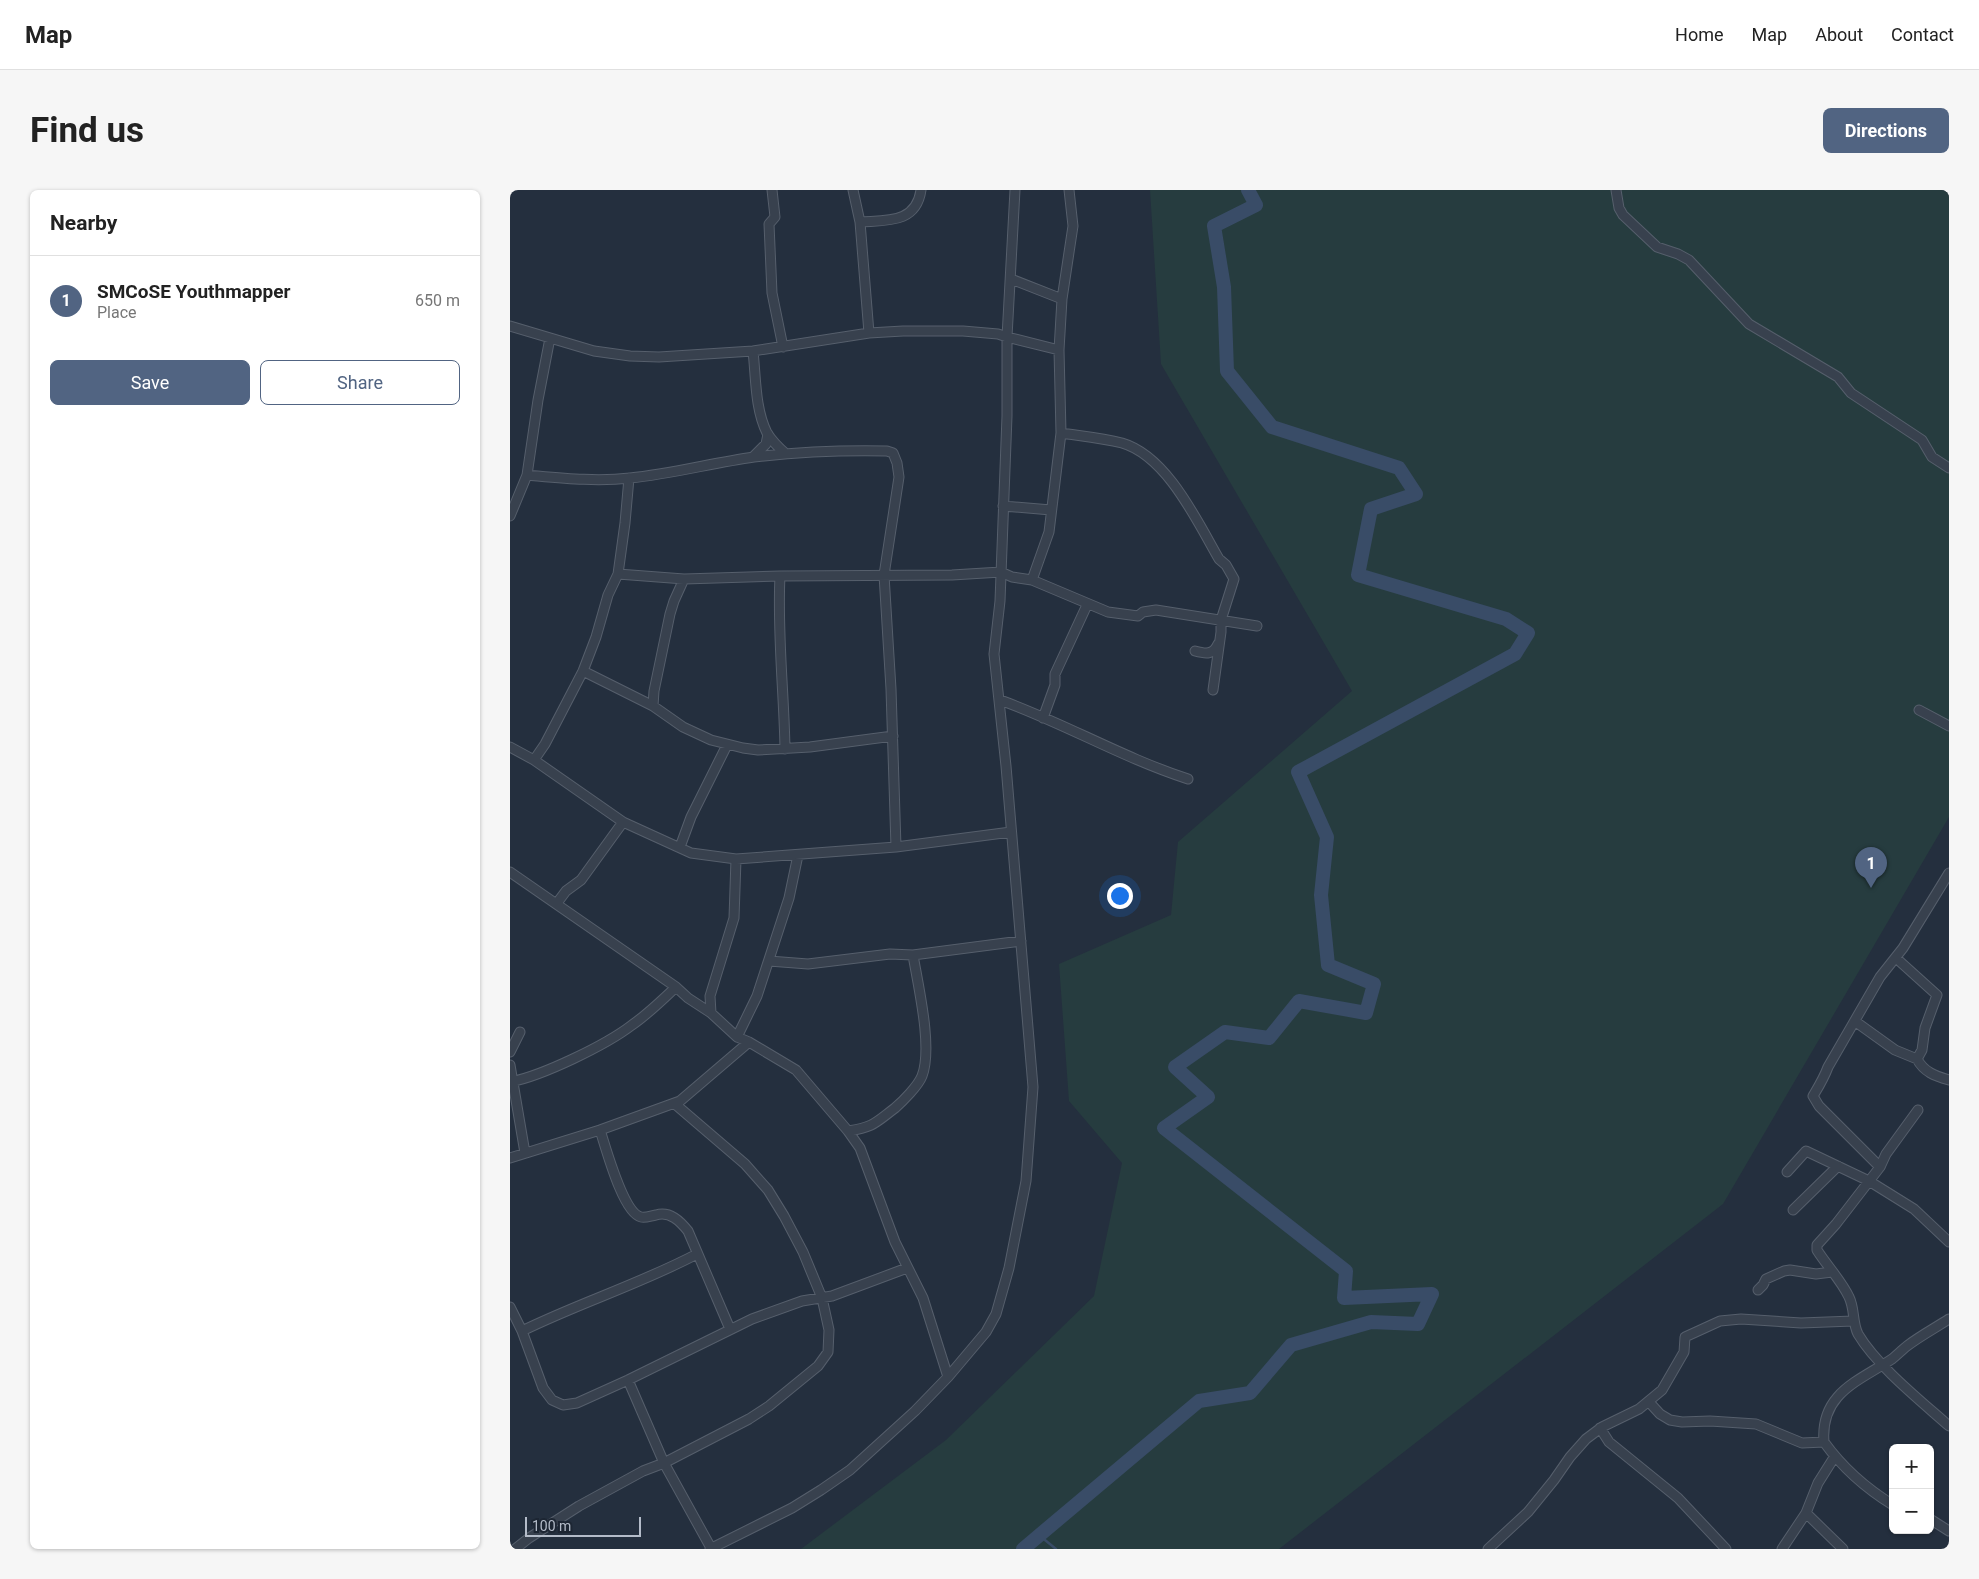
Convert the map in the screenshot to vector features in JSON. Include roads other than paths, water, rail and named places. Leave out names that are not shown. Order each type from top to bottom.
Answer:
[{"type":"street","points":[[772,190],[775,217],[768,224],[772,292],[783,348]]},
{"type":"street","points":[[853,190],[860,222],[868,333]]},
{"type":"street","points":[[860,222],[905,216],[916,205],[921,190]]},
{"type":"street","points":[[628,1380],[664,1463],[711,1549],[792,1508],[850,1470],[916,1411],[948,1377],[979,1342],[996,1314],[1009,1268],[1026,1180],[1033,1087],[1000,700],[994,654],[1000,617],[1007,416],[1007,337],[1015,190]]},
{"type":"street","points":[[1032,580],[1049,532],[1061,433],[1059,350],[1062,299],[1073,226],[1069,190]]},
{"type":"street","points":[[1616,190],[1619,208],[1623,215],[1657,247],[1689,260],[1749,324],[1838,377],[1851,393],[1922,440],[1932,457],[1949,468]]},
{"type":"street","points":[[1011,279],[1062,299]]},
{"type":"street","points":[[510,326],[594,351],[630,356],[659,357],[753,352],[868,333],[928,330],[998,334],[1059,350]]},
{"type":"street","points":[[510,516],[527,475],[538,400],[550,338]]},
{"type":"street","points":[[753,352],[761,417],[768,434],[786,454]]},
{"type":"street","points":[[1061,433],[1123,444],[1148,458],[1174,483],[1219,559],[1226,565],[1234,578],[1221,620],[1213,690]]},
{"type":"street","points":[[753,458],[766,444],[768,434]]},
{"type":"street","points":[[527,475],[592,479],[629,478],[786,454],[845,450],[887,451],[893,453],[899,477],[884,575],[896,847]]},
{"type":"street","points":[[534,760],[545,744],[583,671],[596,637],[608,595],[618,574],[629,478]]},
{"type":"street","points":[[1003,506],[1051,510]]},
{"type":"street","points":[[618,574],[684,579],[780,576],[952,575],[1001,572],[1012,577],[1032,580],[1087,605],[1108,612],[1138,616],[1143,612],[1156,610],[1257,626]]},
{"type":"street","points":[[780,576],[779,606],[785,748]]},
{"type":"street","points":[[653,706],[654,691],[670,614],[684,579]]},
{"type":"street","points":[[1043,718],[1055,685],[1054,674],[1087,605]]},
{"type":"street","points":[[1195,651],[1208,654],[1214,651],[1218,644]]},
{"type":"street","points":[[583,671],[653,706],[683,728],[727,745],[758,750],[810,748],[892,736]]},
{"type":"street","points":[[1000,700],[1161,770],[1188,778]]},
{"type":"street","points":[[1920,710],[1949,726]]},
{"type":"street","points":[[680,847],[691,817],[727,745]]},
{"type":"street","points":[[510,747],[534,760],[623,822],[691,853],[736,859],[798,855],[896,847],[1011,832]]},
{"type":"street","points":[[556,903],[566,891],[581,880],[623,822]]},
{"type":"street","points":[[737,1037],[757,996],[769,961],[789,898],[798,855]]},
{"type":"street","points":[[711,1013],[710,996],[734,918],[736,859]]},
{"type":"street","points":[[510,872],[676,987],[711,1013],[737,1037],[796,1070],[848,1130],[860,1148],[896,1242],[923,1298],[948,1377]]},
{"type":"street","points":[[1880,1166],[1819,1106],[1813,1096],[1824,1080],[1828,1067],[1856,1022],[1880,977],[1896,958],[1949,873]]},
{"type":"street","points":[[769,961],[808,964],[890,954],[913,955],[1021,941]]},
{"type":"street","points":[[848,1130],[868,1128],[885,1117],[903,1101],[922,1078],[925,1061],[925,1030],[913,955]]},
{"type":"street","points":[[1896,958],[1937,994],[1925,1028],[1922,1050],[1917,1058]]},
{"type":"street","points":[[511,1082],[548,1069],[610,1039],[633,1025],[676,987]]},
{"type":"street","points":[[1856,1022],[1895,1050],[1917,1058],[1922,1066],[1934,1075],[1949,1080]]},
{"type":"street","points":[[510,1052],[520,1032]]},
{"type":"street","points":[[510,1158],[675,1104],[686,1098],[749,1042]]},
{"type":"street","points":[[510,1065],[511,1082],[525,1153]]},
{"type":"street","points":[[514,1549],[579,1506],[644,1471],[664,1463],[769,1406],[818,1366],[828,1352],[830,1330],[822,1298],[802,1252],[768,1190],[745,1164],[675,1104]]},
{"type":"street","points":[[1918,1110],[1869,1181],[1836,1224],[1816,1245],[1817,1250],[1850,1300],[1853,1321],[1863,1340],[1883,1364],[1949,1426]]},
{"type":"street","points":[[600,1130],[615,1176],[632,1212],[639,1217],[647,1218],[661,1214],[671,1215],[680,1221],[688,1231],[730,1329]]},
{"type":"street","points":[[1787,1172],[1806,1151],[1869,1181],[1914,1209],[1949,1242]]},
{"type":"street","points":[[1793,1210],[1838,1166]]},
{"type":"street","points":[[522,1331],[669,1269],[697,1254]]},
{"type":"street","points":[[510,1309],[522,1331],[543,1388],[552,1400],[563,1405],[577,1403],[628,1380],[730,1329],[789,1305],[822,1298],[907,1268]]},
{"type":"street","points":[[1758,1290],[1766,1279],[1784,1271],[1816,1274],[1832,1272]]},
{"type":"street","points":[[1492,1547],[1528,1512],[1586,1439],[1600,1428],[1639,1409],[1662,1390],[1684,1352],[1685,1337],[1720,1321],[1741,1319],[1801,1323],[1853,1321]]},
{"type":"street","points":[[1889,1503],[1873,1493],[1835,1456],[1824,1442],[1825,1417],[1839,1394],[1864,1375],[1949,1319]]},
{"type":"street","points":[[1648,1402],[1660,1414],[1670,1420],[1696,1423],[1710,1421],[1756,1424],[1802,1443],[1824,1442]]},
{"type":"street","points":[[1600,1428],[1609,1442],[1678,1498],[1726,1549]]},
{"type":"street","points":[[1782,1549],[1806,1513],[1818,1483],[1835,1456]]},
{"type":"street","points":[[1806,1513],[1843,1549]]},
{"type":"street","points":[[1934,1522],[1949,1531]]},
{"type":"waterway","points":[[1023,1549],[1199,1401],[1250,1393],[1291,1345],[1371,1322],[1418,1324],[1432,1294],[1344,1298],[1346,1271],[1164,1128],[1208,1097],[1175,1067],[1225,1032],[1269,1038],[1299,1001],[1366,1013],[1374,984],[1328,965],[1321,895],[1327,837],[1298,772],[1515,654],[1528,633],[1506,619],[1358,575],[1371,509],[1416,494],[1399,468],[1272,427],[1227,371],[1224,287],[1214,226],[1256,205],[1248,190]]},
{"type":"waterway","points":[[1040,1536],[1056,1549]]},
{"type":"place","name":"SMCoSE Youthmapper","points":[[1871,888]]}]
